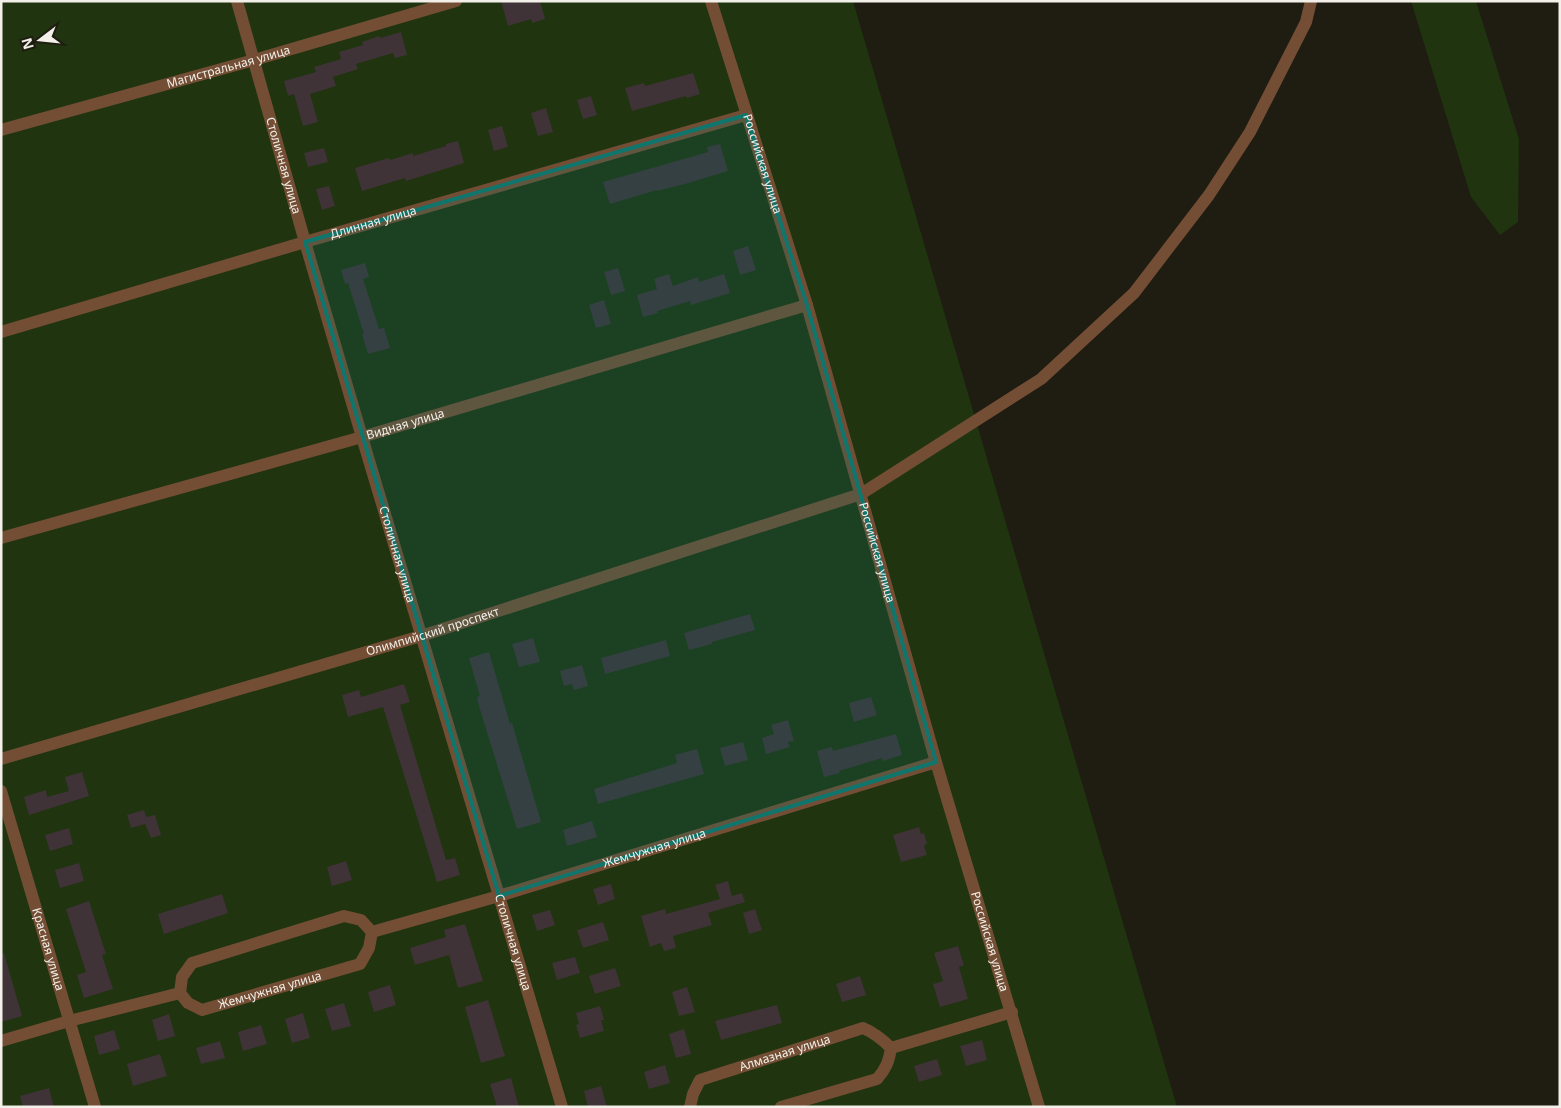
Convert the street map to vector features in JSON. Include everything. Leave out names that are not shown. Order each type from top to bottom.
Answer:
[{"type":"street","name":"Столичная улица","points":[[237,1],[362,437],[562,1107]]},
{"type":"street","name":"Магистральная улица","points":[[1,130],[254,60],[456,1]]},
{"type":"street","name":"Российская улица","points":[[711,1],[807,304],[936,762],[1039,1107]]},
{"type":"street","name":"Олимпийский проспект","points":[[1,759],[421,636],[861,494],[1041,379],[1134,293],[1208,195],[1250,132],[1306,22],[1311,1]]},
{"type":"street","name":"Длинная улица","points":[[1,332],[305,242],[746,116]]},
{"type":"street","name":"Видная улица","points":[[1,538],[362,437],[807,304]]},
{"type":"street","name":"Жемчужная улица","points":[[180,992],[188,1003],[202,1010],[360,964],[370,948],[372,932],[499,896],[936,762]]},
{"type":"street","name":"Красная улица","points":[[1,791],[95,1107]]},
{"type":"street","points":[[1,1041],[69,1020],[180,992],[182,978],[192,962],[344,916],[361,920],[372,932]]},
{"type":"street","points":[[781,1107],[877,1079],[885,1071],[891,1048],[1012,1012]]},
{"type":"street","name":"Алмазная улица","points":[[691,1107],[693,1094],[700,1080],[863,1028],[882,1038],[891,1048]]},
{"type":"highlighted area","points":[[746,115],[807,305],[936,762],[499,896],[305,242]]},
{"type":"green space","points":[[1,1],[853,1],[1177,1107],[1,1107]]},
{"type":"green space","points":[[1411,1],[1476,1],[1519,139],[1518,222],[1500,235],[1471,197]]},
{"type":"building","points":[[501,1],[540,1],[545,19],[532,23],[531,19],[508,26]]},
{"type":"building","points":[[401,32],[407,55],[395,58],[393,53],[356,64],[358,69],[333,77],[336,86],[310,94],[318,122],[303,126],[294,94],[288,96],[284,81],[316,72],[314,67],[341,59],[339,52],[363,45],[362,42],[379,36],[380,38]]},
{"type":"building","points":[[693,73],[700,94],[632,111],[625,88],[644,83],[645,86]]},
{"type":"building","points":[[591,96],[597,115],[583,119],[577,100]]},
{"type":"building","points":[[546,108],[553,132],[538,136],[531,113]]},
{"type":"building","points":[[502,126],[508,147],[494,151],[488,130]]},
{"type":"building","points":[[458,141],[464,163],[406,181],[405,178],[362,191],[355,168],[413,153],[413,156]]},
{"type":"building","points":[[720,144],[728,171],[610,204],[603,182],[708,152],[707,147]]},
{"type":"building","points":[[324,148],[328,162],[308,167],[304,153]]},
{"type":"building","points":[[329,186],[335,206],[322,210],[316,189]]},
{"type":"building","points":[[748,246],[756,270],[740,275],[733,251]]},
{"type":"building","points":[[365,263],[369,277],[363,279],[379,329],[384,328],[390,348],[368,354],[362,334],[364,334],[348,283],[345,284],[341,270]]},
{"type":"building","points":[[618,268],[625,291],[611,295],[604,272]]},
{"type":"building","points":[[669,274],[673,286],[698,277],[699,282],[724,274],[730,293],[691,305],[690,301],[643,317],[637,295],[657,289],[654,279]]},
{"type":"building","points":[[604,300],[611,324],[596,328],[589,305]]},
{"type":"building","points":[[750,614],[755,630],[689,650],[684,633]]},
{"type":"building","points":[[533,638],[540,662],[519,667],[512,644]]},
{"type":"building","points":[[666,640],[670,656],[605,674],[601,658]]},
{"type":"building","points":[[489,652],[541,822],[517,829],[478,703],[477,697],[480,696],[469,658]]},
{"type":"building","points":[[582,665],[588,686],[574,690],[572,684],[564,686],[560,671]]},
{"type":"building","points":[[404,684],[410,702],[400,705],[446,860],[455,858],[460,875],[437,882],[383,707],[348,717],[342,695],[359,690],[361,697]]},
{"type":"building","points":[[871,697],[877,715],[854,722],[849,703]]},
{"type":"building","points":[[788,720],[794,741],[788,742],[790,747],[766,754],[762,738],[774,734],[771,725]]},
{"type":"building","points":[[896,734],[902,755],[883,761],[882,758],[824,777],[817,751],[832,747],[833,751]]},
{"type":"building","points":[[743,742],[748,760],[725,766],[720,748]]},
{"type":"building","points":[[697,749],[704,774],[598,804],[594,789],[677,763],[675,755]]},
{"type":"building","points":[[82,772],[89,796],[29,815],[24,797],[46,790],[47,797],[69,791],[65,777]]},
{"type":"building","points":[[144,810],[146,817],[155,815],[161,835],[151,838],[145,824],[131,828],[127,815]]},
{"type":"building","points":[[592,821],[597,837],[567,846],[563,830]]},
{"type":"building","points":[[919,827],[921,834],[924,833],[927,844],[924,845],[927,855],[901,862],[893,835]]},
{"type":"building","points":[[69,828],[73,844],[50,851],[45,835]]},
{"type":"building","points":[[346,861],[352,880],[332,886],[327,867]]},
{"type":"building","points":[[79,863],[84,881],[60,888],[55,870]]},
{"type":"building","points":[[728,881],[732,896],[742,893],[745,902],[708,913],[712,925],[673,936],[676,948],[664,951],[661,943],[650,947],[641,916],[665,909],[666,914],[720,899],[715,885]]},
{"type":"building","points":[[611,884],[615,899],[598,905],[593,889]]},
{"type":"building","points":[[222,894],[228,913],[164,934],[158,914]]},
{"type":"building","points":[[89,901],[106,954],[102,955],[113,989],[84,998],[77,975],[86,972],[66,909]]},
{"type":"building","points":[[755,909],[762,930],[749,934],[743,913]]},
{"type":"building","points":[[550,910],[555,925],[537,931],[532,915]]},
{"type":"building","points":[[603,922],[609,940],[583,948],[577,930]]},
{"type":"building","points":[[465,924],[483,981],[458,988],[449,955],[415,965],[410,948],[446,937],[444,930]]},
{"type":"building","points":[[958,946],[964,965],[959,967],[968,999],[940,1007],[933,984],[943,981],[934,953]]},
{"type":"building","points":[[1,953],[4,953],[22,1016],[1,1022]]},
{"type":"building","points":[[575,957],[580,973],[557,980],[552,963]]},
{"type":"building","points":[[615,968],[621,986],[595,994],[589,976]]},
{"type":"building","points":[[860,976],[866,995],[842,1002],[836,984]]},
{"type":"building","points":[[390,985],[396,1005],[374,1012],[368,992]]},
{"type":"building","points":[[687,987],[695,1012],[679,1016],[672,992]]},
{"type":"building","points":[[488,1000],[505,1056],[481,1063],[465,1007]]},
{"type":"building","points":[[344,1003],[351,1026],[332,1031],[325,1009]]},
{"type":"building","points":[[777,1005],[782,1023],[721,1040],[715,1021]]},
{"type":"building","points":[[600,1006],[604,1020],[601,1020],[604,1031],[580,1038],[576,1025],[579,1024],[576,1013]]},
{"type":"building","points":[[303,1013],[310,1038],[292,1043],[285,1019]]},
{"type":"building","points":[[169,1014],[175,1036],[158,1041],[152,1020]]},
{"type":"building","points":[[261,1025],[267,1044],[243,1051],[238,1032]]},
{"type":"building","points":[[684,1029],[691,1054],[676,1058],[669,1034]]},
{"type":"building","points":[[114,1030],[120,1049],[99,1055],[94,1036]]},
{"type":"building","points":[[982,1040],[987,1060],[966,1066],[960,1046]]},
{"type":"building","points":[[220,1041],[225,1058],[201,1064],[196,1048]]},
{"type":"building","points":[[160,1054],[167,1076],[133,1086],[127,1064]]},
{"type":"building","points":[[937,1059],[942,1075],[919,1082],[914,1066]]},
{"type":"building","points":[[665,1065],[670,1083],[649,1089],[644,1072]]},
{"type":"building","points":[[511,1078],[519,1107],[497,1107],[490,1084]]},
{"type":"building","points":[[601,1086],[607,1107],[588,1107],[584,1091]]},
{"type":"building","points":[[49,1088],[54,1107],[23,1107],[20,1096]]}]
